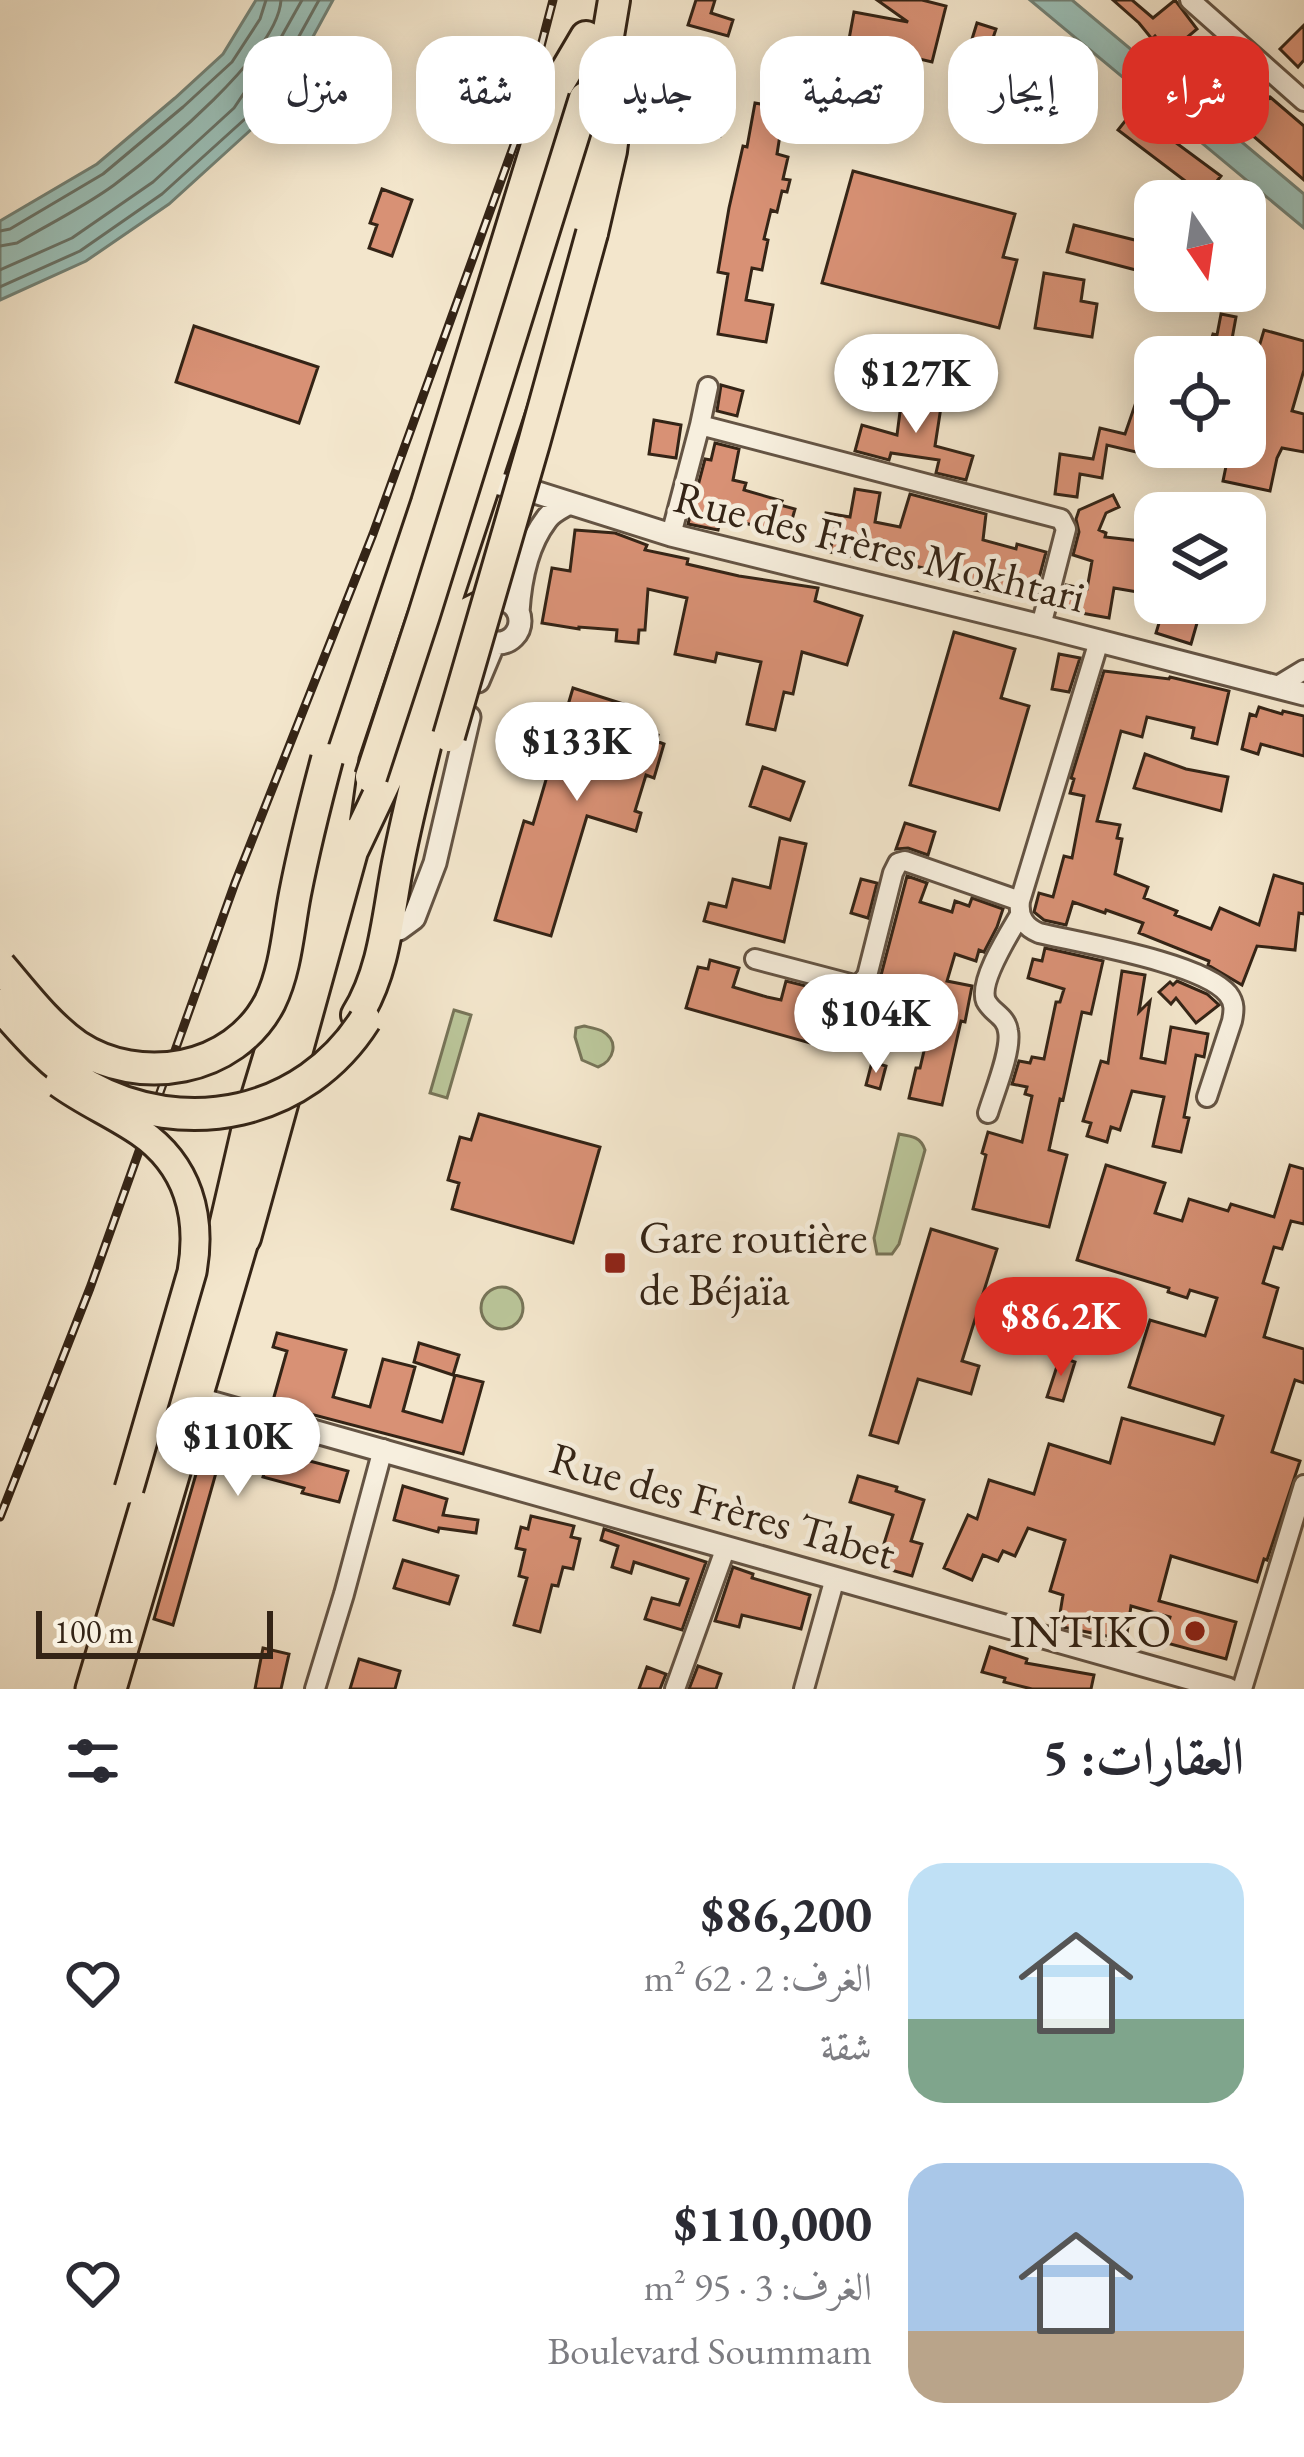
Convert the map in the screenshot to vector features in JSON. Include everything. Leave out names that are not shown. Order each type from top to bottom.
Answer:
[{"type":"highway","points":[[587,36],[596,0]]},
{"type":"highway","points":[[234,1234],[364,774],[424,615],[578,95],[614,0]]},
{"type":"highway","points":[[0,1005],[66,1071],[136,1107],[192,1115],[245,1108],[299,1087],[343,1050],[374,1006],[592,233],[611,152],[614,0]]},
{"type":"highway","points":[[341,853],[389,773],[486,481],[575,193],[614,0]]},
{"type":"highway","points":[[341,853],[343,754],[438,468],[553,93],[579,50]]},
{"type":"highway","points":[[578,95],[579,88]]},
{"type":"highway","points":[[0,966],[61,1034],[103,1060],[153,1070],[194,1064],[218,1054],[259,1018],[277,985],[309,823],[327,759],[398,549],[438,468]]},
{"type":"highway","points":[[0,990],[71,1063],[116,1089],[164,1104],[219,1102],[269,1091],[314,1065],[336,1044],[365,1002],[382,955],[398,860],[453,637],[465,615],[486,604]]},
{"type":"main road","points":[[0,1026],[68,1090],[160,1148],[184,1181],[196,1236],[192,1272],[129,1489],[87,1689]]},
{"type":"main road","points":[[112,1689],[185,1395],[234,1234]]},
{"type":"main road","points":[[87,1689],[145,1503],[185,1395]]},
{"type":"street","points":[[1190,0],[1301,92]]},
{"type":"street","points":[[671,536],[708,387]]},
{"type":"street","points":[[700,425],[1061,519],[1066,529],[1041,626]]},
{"type":"street","name":"Rue des Frères Mokhtari","points":[[438,468],[538,493],[671,536],[1304,694]]},
{"type":"street","points":[[486,604],[508,602],[518,612],[517,632],[507,641],[494,643],[478,631],[476,617],[517,562],[538,493]]},
{"type":"street","points":[[518,612],[525,568],[540,530],[548,516],[569,503]]},
{"type":"street","points":[[988,1113],[1010,1038],[1008,1025],[986,1000],[985,991],[1020,908],[1099,641]]},
{"type":"street","points":[[399,929],[413,918],[436,863],[477,685],[494,643]]},
{"type":"street","points":[[1276,687],[1304,670]]},
{"type":"street","points":[[754,958],[858,986],[867,976],[893,873],[904,860],[1020,908],[1033,931],[1172,965],[1228,994],[1234,1012],[1207,1097]]},
{"type":"street","name":"Rue des Frères Tabet","points":[[185,1395],[1228,1689]]},
{"type":"street","points":[[315,1689],[383,1449]]},
{"type":"street","points":[[1242,1689],[1304,1485]]},
{"type":"street","points":[[674,1689],[726,1546]]},
{"type":"street","points":[[804,1689],[836,1577]]},
{"type":"green space","points":[[454,1010],[471,1015],[447,1098],[430,1093]]},
{"type":"green space","points":[[576,1028],[602,1031],[613,1045],[611,1056],[598,1067],[582,1060],[575,1037]]},
{"type":"green space","points":[[899,1134],[918,1140],[925,1150],[899,1244],[892,1254],[877,1254],[874,1238]]},
{"type":"green space","points":[[502,1287],[517,1293],[523,1308],[517,1323],[502,1329],[487,1323],[481,1308],[487,1293]]},
{"type":"water","points":[[256,0],[333,0],[313,36],[243,36],[243,137],[169,204],[86,261],[0,300],[0,221],[97,164],[223,54]]},
{"type":"water","points":[[1030,0],[1072,0],[1122,42],[1122,77],[1098,57],[1098,36],[1073,36]]},
{"type":"water","points":[[1203,144],[1244,144],[1304,194],[1304,228],[1266,196],[1266,180],[1246,180]]},
{"type":"building","points":[[696,0],[715,0],[711,13],[733,20],[728,36],[688,25]]},
{"type":"building","points":[[877,0],[922,0],[946,6],[932,62],[924,60],[924,36],[850,36],[854,12],[908,22]]},
{"type":"building","points":[[1113,0],[1132,0],[1153,18],[1175,0],[1197,29],[1189,36],[1150,36]]},
{"type":"building","points":[[977,23],[996,29],[994,36],[973,36]]},
{"type":"building","points":[[1304,25],[1304,60],[1298,67],[1280,49]]},
{"type":"building","points":[[1269,98],[1304,126],[1304,180],[1262,144],[1269,144]]},
{"type":"building","points":[[755,103],[760,104],[760,144],[779,144],[777,154],[788,157],[783,179],[790,180],[777,212],[771,210],[762,270],[752,268],[746,300],[773,305],[766,342],[718,334],[728,274],[718,272]]},
{"type":"building","points":[[1136,144],[1178,144],[1221,176],[1218,180],[1184,180]]},
{"type":"building","points":[[853,171],[1015,214],[1003,257],[1017,260],[999,328],[822,283]]},
{"type":"building","points":[[382,189],[412,200],[392,256],[369,248],[377,225],[370,223]]},
{"type":"building","points":[[1074,225],[1134,240],[1134,270],[1067,252]]},
{"type":"building","points":[[1044,273],[1084,280],[1081,301],[1097,304],[1092,337],[1035,328]]},
{"type":"building","points":[[1221,314],[1236,317],[1233,336],[1212,336],[1217,335]]},
{"type":"building","points":[[194,326],[318,367],[299,423],[176,382]]},
{"type":"building","points":[[1264,330],[1304,341],[1304,370],[1292,411],[1304,414],[1304,452],[1282,448],[1270,491],[1223,481],[1226,468],[1266,468]]},
{"type":"building","points":[[721,385],[743,391],[737,416],[717,411]]},
{"type":"building","points":[[903,389],[943,394],[935,446],[973,456],[966,480],[936,473],[939,460],[891,453],[889,460],[855,451],[862,425],[897,435]]},
{"type":"building","points":[[1134,408],[1134,452],[1107,445],[1102,478],[1080,474],[1077,497],[1055,494],[1060,454],[1093,459],[1100,428],[1125,434]]},
{"type":"building","points":[[654,420],[681,425],[676,458],[649,454]]},
{"type":"building","points":[[715,443],[739,449],[733,480],[746,483],[744,490],[795,509],[788,534],[721,517],[718,530],[688,524],[705,459],[711,460]]},
{"type":"building","points":[[855,489],[880,493],[875,522],[900,527],[910,494],[986,514],[983,540],[1046,552],[1033,601],[975,590],[977,583],[933,570],[830,552],[833,536],[822,534],[826,513],[850,517]]},
{"type":"building","points":[[1113,495],[1119,507],[1106,513],[1099,530],[1105,537],[1134,540],[1134,591],[1114,588],[1109,618],[1059,609],[1066,585],[1087,589],[1092,561],[1073,555],[1079,510]]},
{"type":"building","points":[[575,530],[615,533],[647,545],[645,550],[688,559],[687,564],[818,588],[815,601],[862,616],[847,665],[802,652],[793,694],[784,692],[775,730],[747,724],[761,662],[717,653],[715,662],[675,654],[687,598],[648,589],[645,630],[639,630],[638,643],[616,641],[617,630],[542,623],[552,568],[570,571]]},
{"type":"building","points":[[1159,624],[1197,624],[1191,644],[1156,633]]},
{"type":"building","points":[[954,632],[1015,649],[1001,698],[1029,706],[999,810],[910,785]]},
{"type":"building","points":[[1059,654],[1080,658],[1069,692],[1052,689]]},
{"type":"building","points":[[1104,671],[1170,677],[1229,691],[1217,744],[1192,738],[1194,728],[1147,717],[1142,737],[1121,731],[1097,821],[1120,825],[1115,874],[1148,887],[1144,898],[1211,929],[1220,908],[1259,925],[1274,875],[1304,884],[1304,914],[1299,913],[1295,950],[1257,946],[1242,985],[1208,965],[1209,961],[1139,933],[1143,923],[1106,910],[1073,902],[1066,925],[1044,920],[1034,912],[1039,893],[1053,897],[1064,856],[1072,858],[1084,796],[1070,793],[1071,778]]},
{"type":"building","points":[[573,688],[636,708],[630,727],[658,735],[656,741],[664,744],[654,778],[646,775],[635,811],[641,813],[636,831],[587,816],[551,936],[495,920],[524,821],[533,824]]},
{"type":"building","points":[[1259,707],[1304,716],[1304,756],[1261,744],[1258,754],[1242,749],[1250,714],[1256,716]]},
{"type":"building","points":[[1145,754],[1228,777],[1221,811],[1134,788]]},
{"type":"building","points":[[763,767],[804,782],[790,820],[750,806]]},
{"type":"building","points":[[905,823],[935,832],[928,855],[896,849]]},
{"type":"building","points":[[780,838],[806,844],[784,942],[704,921],[709,903],[726,907],[733,879],[770,888]]},
{"type":"building","points":[[907,876],[927,883],[920,902],[952,912],[955,901],[969,906],[972,898],[1003,909],[976,961],[955,954],[947,981],[972,986],[942,1105],[909,1098],[931,1021],[906,1016],[904,1020],[865,1009],[880,979]]},
{"type":"building","points":[[861,879],[877,883],[868,918],[851,913]]},
{"type":"building","points":[[1045,948],[1103,961],[1091,1014],[1082,1012],[1049,1150],[1067,1155],[1049,1227],[973,1209],[988,1132],[1022,1142],[1032,1096],[1025,1094],[1027,1087],[1012,1084],[1019,1061],[1044,1059],[1056,1002],[1064,989],[1028,978],[1033,959],[1042,961]]},
{"type":"building","points":[[710,960],[739,968],[733,987],[767,997],[781,1000],[786,981],[814,988],[812,996],[822,999],[810,1043],[686,1008],[698,967],[708,969]]},
{"type":"building","points":[[1122,971],[1145,975],[1139,1012],[1150,1001],[1141,1058],[1165,1063],[1171,1027],[1208,1034],[1204,1057],[1196,1055],[1181,1152],[1153,1146],[1164,1097],[1132,1091],[1120,1130],[1111,1127],[1107,1142],[1087,1136],[1091,1123],[1083,1121],[1101,1061],[1108,1063]]},
{"type":"building","points":[[1177,981],[1219,1005],[1196,1023],[1176,998],[1171,1004],[1159,992]]},
{"type":"building","points":[[872,1062],[886,1066],[880,1089],[866,1085]]},
{"type":"building","points":[[479,1114],[600,1147],[573,1243],[452,1209],[459,1183],[448,1180],[460,1137],[471,1140]]},
{"type":"building","points":[[1106,1165],[1165,1183],[1155,1213],[1182,1221],[1189,1199],[1228,1211],[1231,1204],[1274,1217],[1290,1165],[1304,1169],[1304,1224],[1291,1221],[1282,1249],[1274,1247],[1263,1283],[1278,1288],[1264,1337],[1304,1349],[1304,1383],[1295,1380],[1272,1452],[1300,1461],[1267,1560],[1257,1582],[1171,1556],[1159,1601],[1236,1622],[1226,1659],[1163,1642],[1170,1617],[1131,1606],[1126,1640],[1058,1626],[1063,1595],[1050,1591],[1065,1540],[1028,1528],[1015,1556],[1003,1551],[998,1561],[983,1555],[972,1580],[944,1568],[968,1515],[977,1519],[989,1480],[1034,1494],[1049,1444],[1110,1463],[1122,1418],[1214,1444],[1223,1416],[1129,1387],[1150,1320],[1205,1336],[1217,1298],[1190,1290],[1187,1298],[1077,1260]]},
{"type":"building","points":[[931,1229],[997,1249],[962,1361],[979,1366],[971,1394],[918,1379],[898,1443],[870,1435]]},
{"type":"building","points":[[277,1333],[346,1350],[333,1397],[370,1407],[383,1359],[415,1367],[403,1411],[442,1422],[455,1375],[483,1382],[463,1454],[272,1404],[287,1351],[273,1347]]},
{"type":"building","points":[[419,1343],[459,1355],[453,1375],[414,1362]]},
{"type":"building","points":[[1060,1357],[1075,1362],[1063,1401],[1047,1397]]},
{"type":"building","points":[[227,1433],[348,1471],[339,1502],[263,1477],[266,1467],[221,1455],[173,1625],[154,1619],[205,1443],[215,1434]]},
{"type":"building","points":[[858,1476],[924,1500],[911,1541],[922,1544],[912,1576],[877,1566],[893,1515],[850,1502]]},
{"type":"building","points":[[403,1486],[447,1499],[443,1515],[478,1520],[476,1533],[439,1528],[438,1532],[394,1520]]},
{"type":"building","points":[[531,1516],[574,1526],[571,1537],[580,1539],[573,1569],[563,1567],[558,1586],[552,1585],[540,1632],[514,1625],[527,1578],[519,1576],[525,1550],[516,1548],[521,1527],[528,1529]]},
{"type":"building","points":[[604,1529],[706,1562],[682,1630],[645,1619],[652,1598],[679,1605],[688,1579],[634,1562],[631,1573],[612,1567],[618,1546],[601,1540]]},
{"type":"building","points":[[403,1560],[458,1576],[449,1604],[394,1588]]},
{"type":"building","points":[[733,1567],[753,1574],[752,1578],[810,1595],[801,1629],[742,1615],[739,1627],[715,1621]]},
{"type":"building","points":[[990,1647],[1027,1659],[1026,1663],[1094,1675],[1091,1689],[1032,1689],[1004,1682],[1005,1678],[982,1672]]},
{"type":"building","points":[[263,1648],[289,1654],[281,1689],[255,1689]]},
{"type":"building","points":[[359,1659],[400,1671],[395,1689],[350,1689]]},
{"type":"building","points":[[698,1666],[721,1674],[716,1689],[689,1689]]},
{"type":"building","points":[[647,1667],[666,1674],[660,1689],[639,1689]]},
{"type":"railway","points":[[0,1517],[90,1288],[235,883],[373,534],[519,131],[553,0]]},
{"type":"place","name":"Gare routière de Béjaïa","points":[[615,1263]]},
{"type":"place","name":"INTIKO","points":[[1195,1631]]}]
